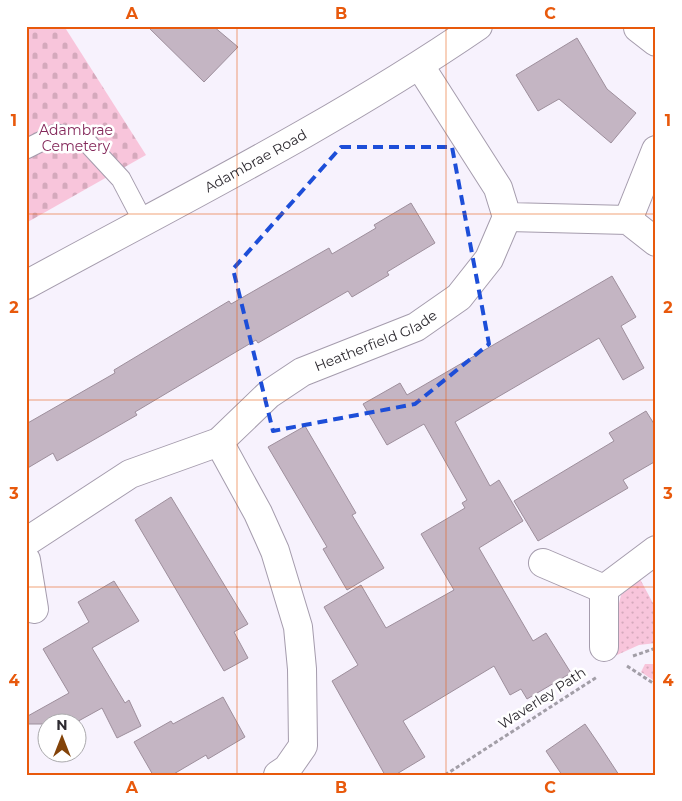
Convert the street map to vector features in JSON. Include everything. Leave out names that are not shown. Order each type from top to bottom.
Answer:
[{"type":"street","name":"Adambrae Road","points":[[26,285],[420,66],[478,26]]},
{"type":"street","points":[[420,66],[498,188],[507,217],[628,220],[656,242]]},
{"type":"street","points":[[628,220],[656,150]]},
{"type":"street","name":"Heatherfield Glade","points":[[26,542],[130,474],[219,442],[269,394],[302,372],[416,327],[459,297],[489,259],[507,217]]},
{"type":"street","points":[[219,442],[258,513],[275,551],[298,627],[302,670],[303,746],[287,769],[278,775]]},
{"type":"street","points":[[604,589],[656,550]]},
{"type":"street","points":[[26,560],[34,609]]},
{"type":"street","points":[[543,563],[604,589]]},
{"type":"street","points":[[604,589],[611,660]]},
{"type":"lane","points":[[26,149],[56,134],[83,138],[121,179],[143,221]]},
{"type":"path","name":"Waverley Path","points":[[445,775],[611,660],[656,648]]},
{"type":"highlighted area","points":[[341,147],[452,147],[489,344],[415,404],[273,431],[233,269]]},
{"type":"green space","name":"Adambrae Cemetery","points":[[26,26],[64,26],[146,155],[26,223]]},
{"type":"green space","points":[[640,579],[654,605],[656,604],[656,643],[639,645],[617,655],[611,637],[621,595]]},
{"type":"green space","points":[[645,664],[656,664],[656,682],[641,672]]},
{"type":"building","points":[[147,26],[213,26],[238,47],[204,82]]},
{"type":"building","points":[[577,38],[607,89],[636,113],[611,143],[559,99],[538,111],[516,75]]},
{"type":"building","points":[[411,203],[435,243],[387,272],[389,275],[352,297],[348,291],[258,343],[256,340],[135,412],[137,415],[57,461],[53,453],[26,469],[26,424],[115,373],[114,370],[229,301],[231,304],[329,248],[332,254],[376,228],[374,225]]},
{"type":"building","points":[[612,276],[636,317],[621,326],[644,368],[623,380],[599,338],[455,422],[490,486],[499,480],[523,521],[479,548],[533,641],[546,633],[571,673],[527,699],[521,689],[510,695],[494,666],[403,721],[425,757],[395,775],[385,775],[332,681],[358,665],[324,607],[361,585],[386,628],[454,590],[421,534],[465,508],[462,503],[467,500],[424,424],[387,445],[363,404],[400,383],[407,395]]},
{"type":"building","points":[[646,411],[656,427],[656,461],[623,480],[628,488],[538,541],[514,501],[614,441],[609,433]]},
{"type":"building","points":[[305,426],[356,513],[352,515],[384,568],[347,590],[323,549],[327,547],[268,447]]},
{"type":"building","points":[[171,497],[248,624],[234,632],[248,658],[224,671],[135,520]]},
{"type":"building","points":[[114,581],[139,621],[92,648],[125,703],[129,700],[141,726],[117,738],[102,708],[88,716],[88,714],[38,714],[38,724],[26,724],[26,717],[69,693],[43,649],[89,622],[78,602]]},
{"type":"building","points":[[223,697],[245,737],[208,759],[206,755],[172,775],[153,775],[134,742],[171,721],[173,724]]},
{"type":"building","points":[[585,724],[619,775],[562,775],[546,751]]}]
